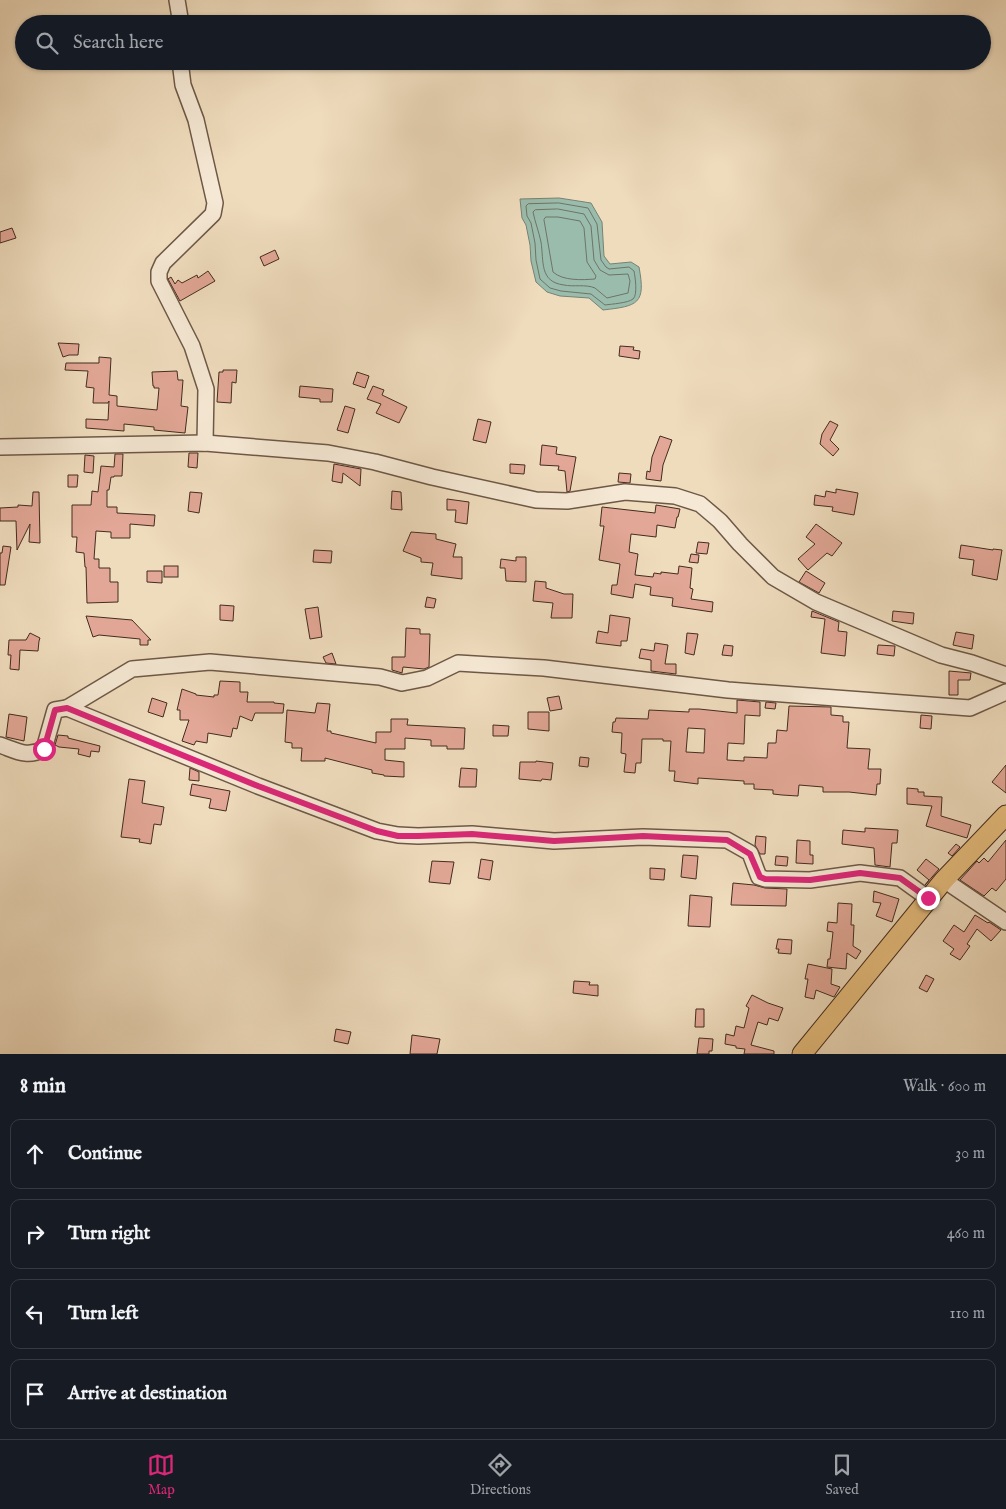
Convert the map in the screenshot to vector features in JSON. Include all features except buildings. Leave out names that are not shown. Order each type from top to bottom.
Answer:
[{"type":"main road","points":[[802,1054],[928,898],[1006,815]]},
{"type":"street","points":[[177,0],[180,15]]},
{"type":"street","points":[[181,70],[183,85],[196,120],[215,203],[213,214],[163,263],[159,272],[159,282],[192,346],[206,389],[205,443]]},
{"type":"street","points":[[0,447],[205,443],[328,452],[536,500],[567,501],[625,492],[675,496],[700,504],[720,521],[740,544],[774,577],[816,602],[941,655],[1006,675]]},
{"type":"street","points":[[0,746],[30,754],[44,749],[55,710],[67,708],[132,669],[210,662],[380,677],[402,683],[427,678],[458,664],[544,668],[728,690],[970,708],[1006,692]]},
{"type":"street","points":[[67,708],[258,786],[377,831],[398,836],[472,834],[554,841],[643,836],[727,840],[750,854],[760,877],[765,879],[810,880],[860,873],[900,878],[928,898]]},
{"type":"street","points":[[944,880],[1006,922]]},
{"type":"water","points":[[559,198],[591,203],[602,222],[604,256],[610,264],[631,262],[639,267],[641,289],[637,301],[624,307],[603,310],[589,298],[560,296],[547,292],[536,282],[526,225],[522,218],[520,199]]},
{"type":"route","points":[[44,749],[55,710],[67,708],[258,786],[377,831],[398,836],[472,834],[554,841],[643,836],[727,840],[750,854],[760,877],[765,879],[810,880],[860,873],[900,878],[928,898]]}]
